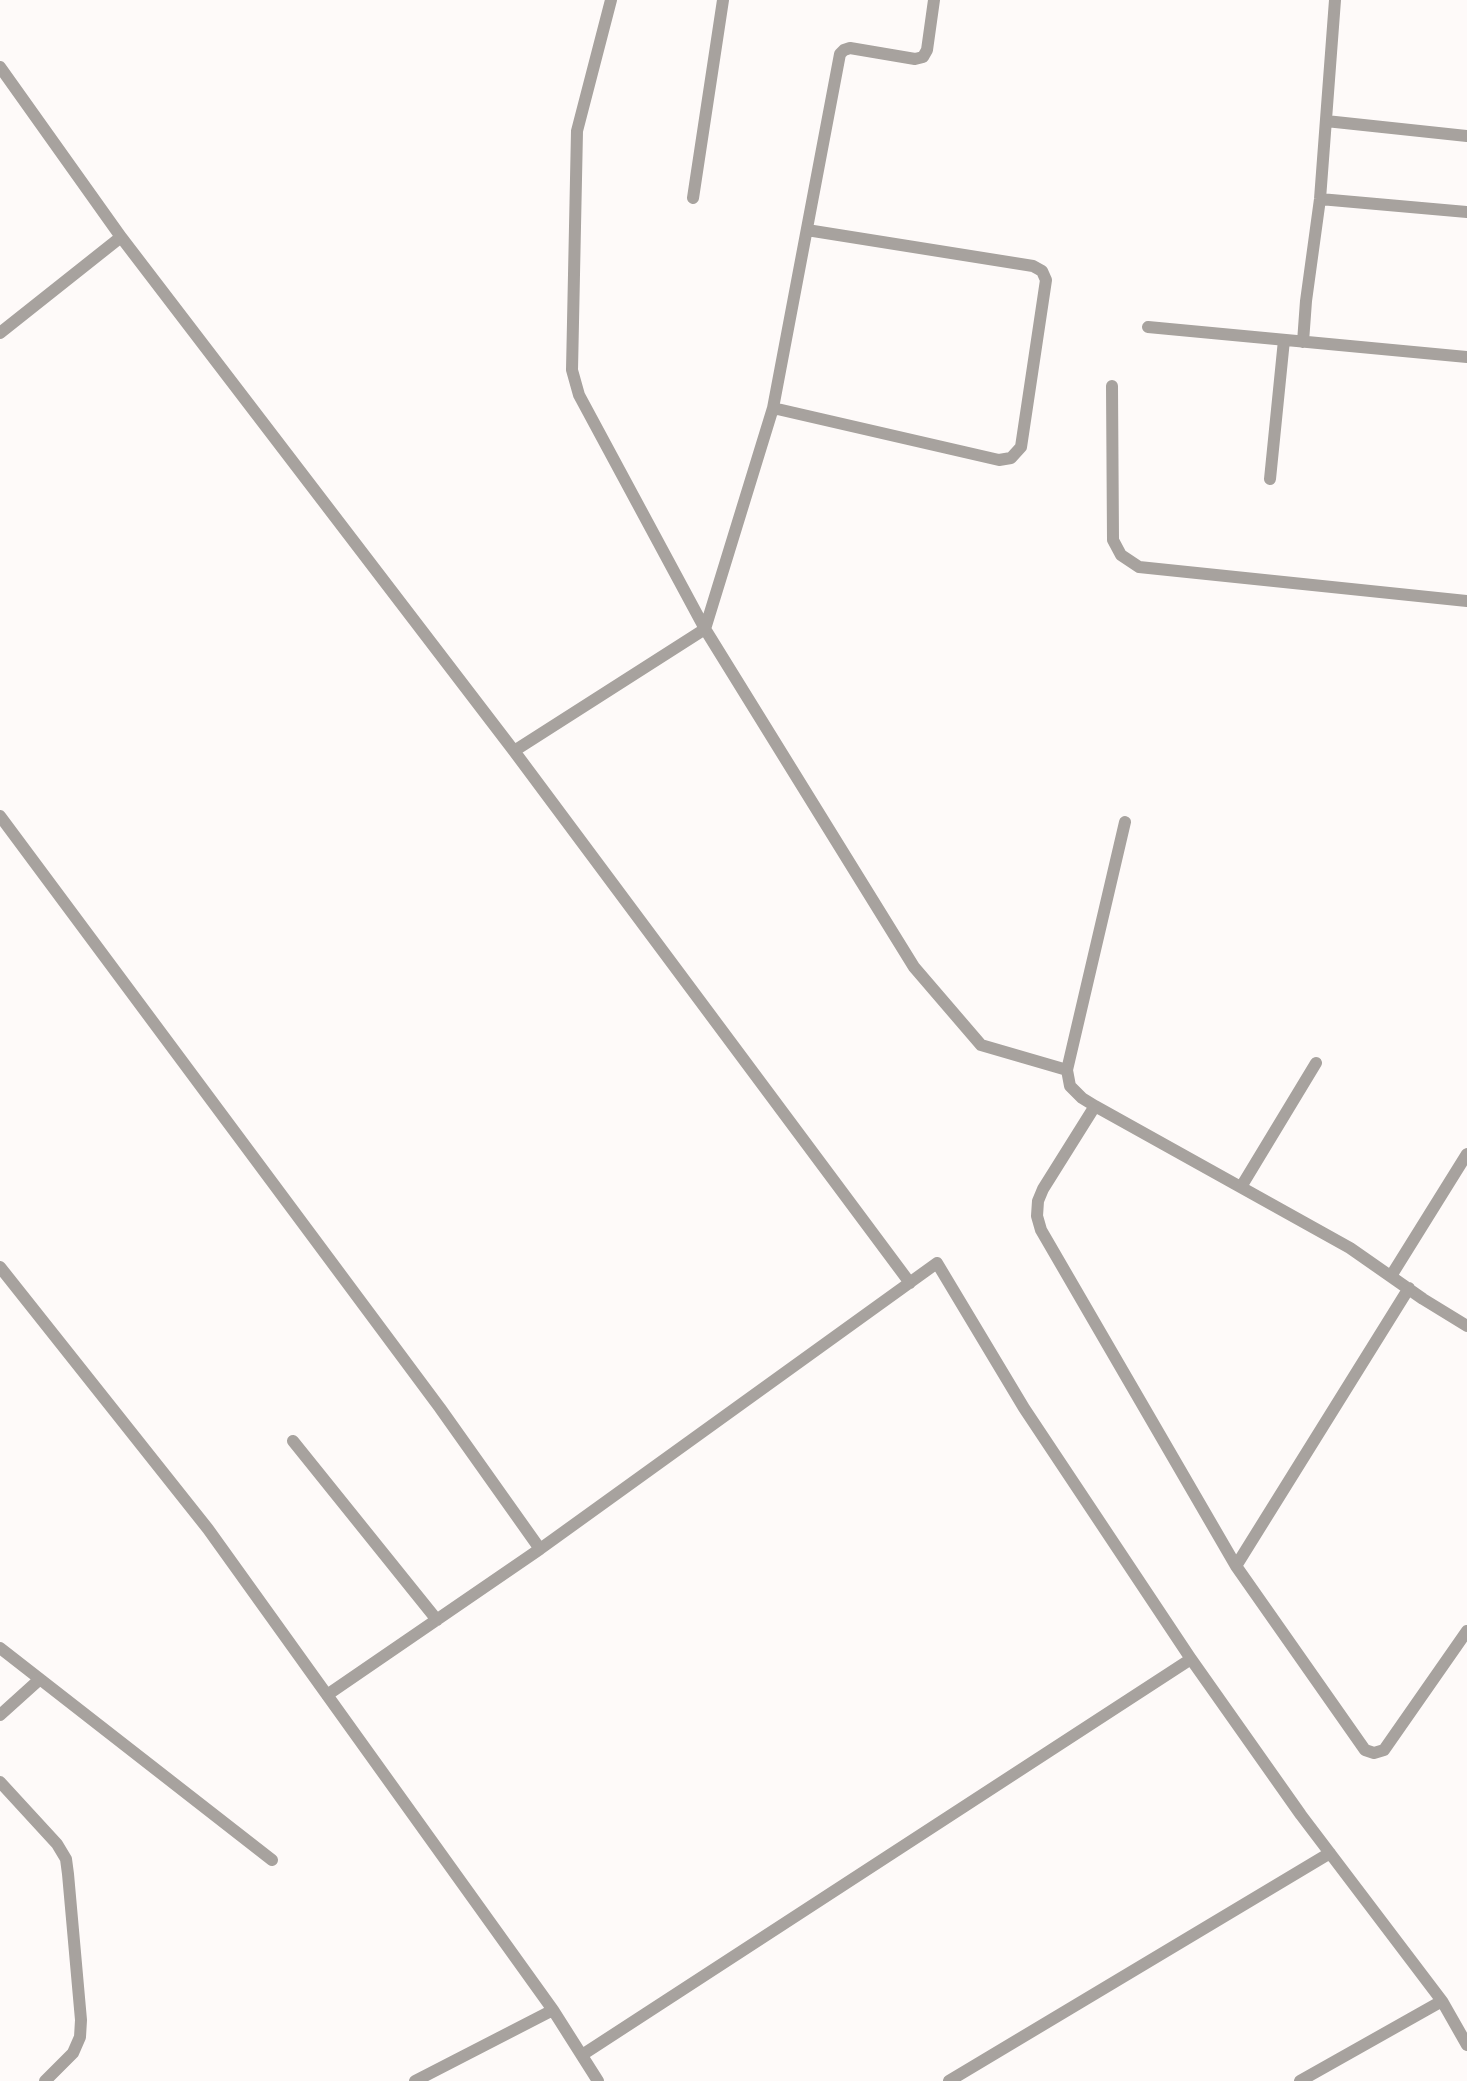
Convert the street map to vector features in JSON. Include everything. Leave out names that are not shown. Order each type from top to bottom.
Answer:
[{"type":"street","points":[[611,0],[578,131],[572,370],[579,395],[705,629],[914,968],[981,1045],[1067,1070]]},
{"type":"street","points":[[693,198],[722,0]]},
{"type":"street","points":[[514,751],[705,629],[773,408],[840,54],[850,48],[915,59],[923,57],[927,50],[934,0]]},
{"type":"street","points":[[1303,342],[1306,301],[1320,199],[1335,0]]},
{"type":"street","points":[[0,67],[121,237],[514,751],[910,1283]]},
{"type":"street","points":[[1326,121],[1467,136]]},
{"type":"street","points":[[1320,199],[1467,212]]},
{"type":"street","points":[[773,408],[999,460],[1011,458],[1021,447],[1046,280],[1042,271],[1033,266],[807,230]]},
{"type":"street","points":[[0,333],[121,237]]},
{"type":"street","points":[[1148,327],[1467,357]]},
{"type":"street","points":[[1270,479],[1284,340]]},
{"type":"street","points":[[1112,386],[1113,540],[1121,554],[1139,567],[1467,601]]},
{"type":"street","points":[[0,816],[440,1408],[540,1549]]},
{"type":"street","points":[[1125,822],[1067,1070],[1070,1086],[1082,1098],[1095,1106],[1350,1248],[1467,1326]]},
{"type":"street","points":[[1241,1187],[1316,1064]]},
{"type":"street","points":[[1095,1106],[1043,1189],[1038,1202],[1037,1216],[1041,1230],[1236,1566],[1365,1750],[1374,1753],[1384,1750],[1467,1630]]},
{"type":"street","points":[[1391,1276],[1467,1154]]},
{"type":"street","points":[[327,1695],[540,1549],[937,1263],[1024,1408],[1191,1659],[1330,1853],[1442,2001],[1467,2045]]},
{"type":"street","points":[[0,1268],[208,1529],[553,2010],[598,2081]]},
{"type":"street","points":[[1236,1566],[1409,1288]]},
{"type":"street","points":[[293,1440],[436,1620]]},
{"type":"street","points":[[0,1648],[272,1860]]},
{"type":"street","points":[[582,2055],[1191,1659]]},
{"type":"street","points":[[0,1715],[40,1679]]},
{"type":"street","points":[[0,1782],[57,1844],[66,1859],[81,2020],[80,2037],[73,2053],[45,2081]]},
{"type":"street","points":[[949,2081],[1330,1853]]},
{"type":"street","points":[[1300,2081],[1442,2001]]},
{"type":"street","points":[[415,2081],[553,2010]]}]
